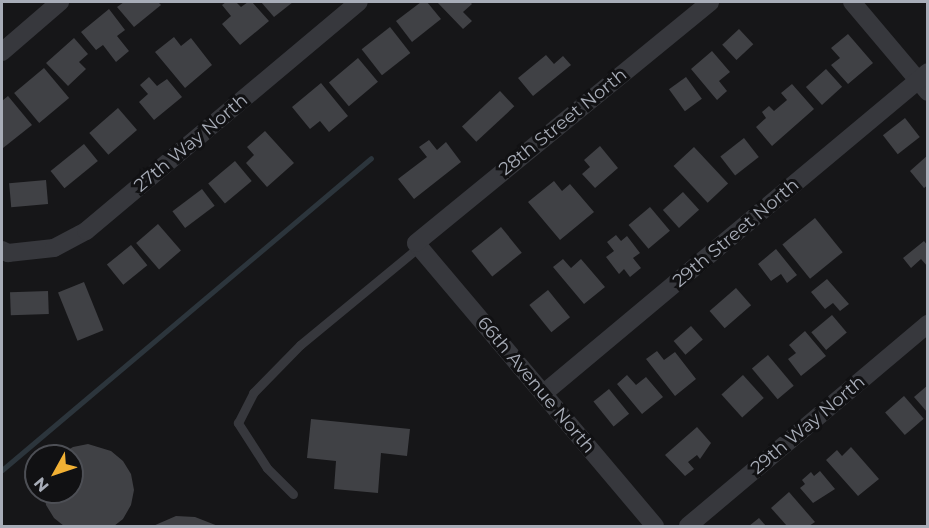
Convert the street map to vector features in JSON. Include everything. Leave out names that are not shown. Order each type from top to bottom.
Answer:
[{"type":"street","points":[[2,52],[60,2]]},
{"type":"street","name":"27th Way North","points":[[5,252],[54,248],[86,231],[359,2]]},
{"type":"street","name":"28th Street North","points":[[417,245],[710,2]]},
{"type":"street","points":[[852,2],[924,81]]},
{"type":"street","name":"29th Street North","points":[[544,393],[924,81]]},
{"type":"street","name":"66th Avenue North","points":[[417,245],[655,526]]},
{"type":"street","name":"29th Way North","points":[[688,526],[927,324]]},
{"type":"lane","points":[[293,494],[267,468],[238,423],[253,393],[300,345],[417,245]]},
{"type":"building","points":[[124,2],[158,2],[161,5],[134,27],[117,7]]},
{"type":"building","points":[[226,2],[236,2],[241,7],[252,2],[269,21],[240,45],[222,24],[231,16],[222,5]]},
{"type":"building","points":[[261,2],[293,2],[274,17]]},
{"type":"building","points":[[421,2],[427,2],[441,19],[412,42],[396,21]]},
{"type":"building","points":[[437,2],[470,2],[472,4],[463,12],[472,21],[463,29]]},
{"type":"building","points":[[109,9],[125,30],[117,36],[129,51],[116,62],[103,45],[96,50],[81,32]]},
{"type":"building","points":[[390,27],[410,53],[382,75],[362,49]]},
{"type":"building","points":[[739,29],[753,44],[737,60],[722,45]]},
{"type":"building","points":[[848,34],[873,63],[848,84],[831,65],[840,58],[831,48]]},
{"type":"building","points":[[174,37],[181,46],[191,38],[212,65],[185,88],[155,52]]},
{"type":"building","points":[[74,38],[88,54],[79,62],[86,69],[68,86],[46,63]]},
{"type":"building","points":[[712,51],[730,72],[719,81],[727,91],[717,100],[691,69]]},
{"type":"building","points":[[546,55],[554,64],[563,56],[571,65],[533,96],[518,78]]},
{"type":"building","points":[[358,58],[378,82],[349,106],[329,82]]},
{"type":"building","points":[[44,68],[69,98],[39,123],[14,93]]},
{"type":"building","points":[[826,69],[842,87],[822,105],[806,87]]},
{"type":"building","points":[[149,77],[157,86],[167,79],[182,97],[154,120],[139,102],[148,94],[140,85]]},
{"type":"building","points":[[686,77],[702,99],[685,111],[669,89]]},
{"type":"building","points":[[321,83],[348,116],[329,132],[320,121],[310,129],[292,107]]},
{"type":"building","points":[[792,84],[814,109],[772,146],[756,127],[766,118],[762,112],[769,106],[774,111],[787,100],[781,93]]},
{"type":"building","points":[[500,91],[514,106],[476,142],[462,126]]},
{"type":"building","points":[[8,96],[32,125],[3,148],[2,101]]},
{"type":"building","points":[[118,108],[137,130],[108,155],[89,133]]},
{"type":"building","points":[[905,118],[920,137],[898,154],[883,135]]},
{"type":"building","points":[[265,131],[294,163],[267,187],[246,163],[254,155],[247,147]]},
{"type":"building","points":[[744,138],[759,157],[735,175],[720,156]]},
{"type":"building","points":[[429,140],[437,150],[446,142],[461,162],[414,199],[398,179],[427,157],[419,147]]},
{"type":"building","points":[[84,144],[98,161],[64,188],[51,171]]},
{"type":"building","points":[[600,146],[618,168],[595,188],[582,174],[590,167],[584,160]]},
{"type":"building","points":[[694,147],[728,184],[708,203],[674,166]]},
{"type":"building","points":[[928,155],[928,185],[924,188],[910,171]]},
{"type":"building","points":[[235,161],[252,181],[225,203],[208,183]]},
{"type":"building","points":[[46,180],[48,204],[11,207],[9,183]]},
{"type":"building","points":[[554,181],[562,191],[570,184],[594,212],[560,240],[528,202]]},
{"type":"building","points":[[202,189],[215,206],[185,228],[172,211]]},
{"type":"building","points":[[683,192],[699,210],[679,228],[663,210]]},
{"type":"building","points":[[650,207],[670,231],[648,249],[629,225]]},
{"type":"building","points":[[815,218],[843,252],[810,279],[782,244]]},
{"type":"building","points":[[158,224],[181,250],[159,269],[136,243]]},
{"type":"building","points":[[501,227],[522,253],[492,277],[471,251]]},
{"type":"building","points":[[616,235],[621,241],[627,236],[640,253],[633,258],[641,268],[630,277],[624,269],[619,274],[606,257],[614,251],[607,242]]},
{"type":"building","points":[[924,241],[928,246],[928,267],[921,259],[911,268],[903,258]]},
{"type":"building","points":[[131,245],[147,265],[123,285],[107,265]]},
{"type":"building","points":[[776,249],[797,275],[787,283],[781,274],[771,281],[758,264]]},
{"type":"building","points":[[563,259],[571,268],[581,259],[605,287],[584,304],[553,267]]},
{"type":"building","points":[[827,279],[849,304],[840,311],[833,303],[825,309],[811,292]]},
{"type":"building","points":[[84,282],[103,330],[78,341],[58,292]]},
{"type":"building","points":[[736,288],[751,305],[725,328],[710,311]]},
{"type":"building","points":[[548,290],[570,317],[551,332],[529,305]]},
{"type":"building","points":[[48,291],[49,314],[11,315],[10,292]]},
{"type":"building","points":[[832,315],[847,333],[826,350],[811,332]]},
{"type":"building","points":[[691,326],[703,340],[685,355],[674,341]]},
{"type":"building","points":[[805,331],[826,356],[801,376],[788,359],[796,353],[789,345]]},
{"type":"building","points":[[657,351],[664,360],[675,352],[696,379],[675,396],[646,359]]},
{"type":"building","points":[[768,355],[794,386],[778,399],[752,368]]},
{"type":"building","points":[[627,375],[636,385],[646,377],[663,397],[642,414],[617,384]]},
{"type":"building","points":[[743,375],[764,398],[742,417],[721,394]]},
{"type":"building","points":[[928,385],[928,413],[914,397]]},
{"type":"building","points":[[609,389],[629,414],[614,426],[593,402]]},
{"type":"building","points":[[904,396],[924,419],[905,435],[885,412]]},
{"type":"building","points":[[311,419],[410,429],[407,456],[381,453],[378,493],[334,489],[336,461],[307,458]]},
{"type":"building","points":[[697,427],[711,443],[700,459],[697,455],[688,462],[694,469],[685,476],[665,455]]},
{"type":"building","points":[[84,445],[111,451],[123,461],[131,474],[134,490],[131,505],[123,519],[114,526],[64,526],[54,518],[46,505],[84,504]]},
{"type":"building","points":[[851,447],[879,479],[858,496],[826,460],[837,450],[842,456]]},
{"type":"building","points":[[820,471],[835,489],[813,503],[800,488],[805,484],[802,480],[811,472],[814,476]]},
{"type":"building","points":[[789,492],[815,522],[809,526],[787,526],[771,508]]},
{"type":"building","points":[[176,516],[195,517],[218,526],[153,526]]},
{"type":"building","points":[[759,518],[766,526],[749,526]]},
{"type":"waterway","points":[[2,470],[371,158]]}]
